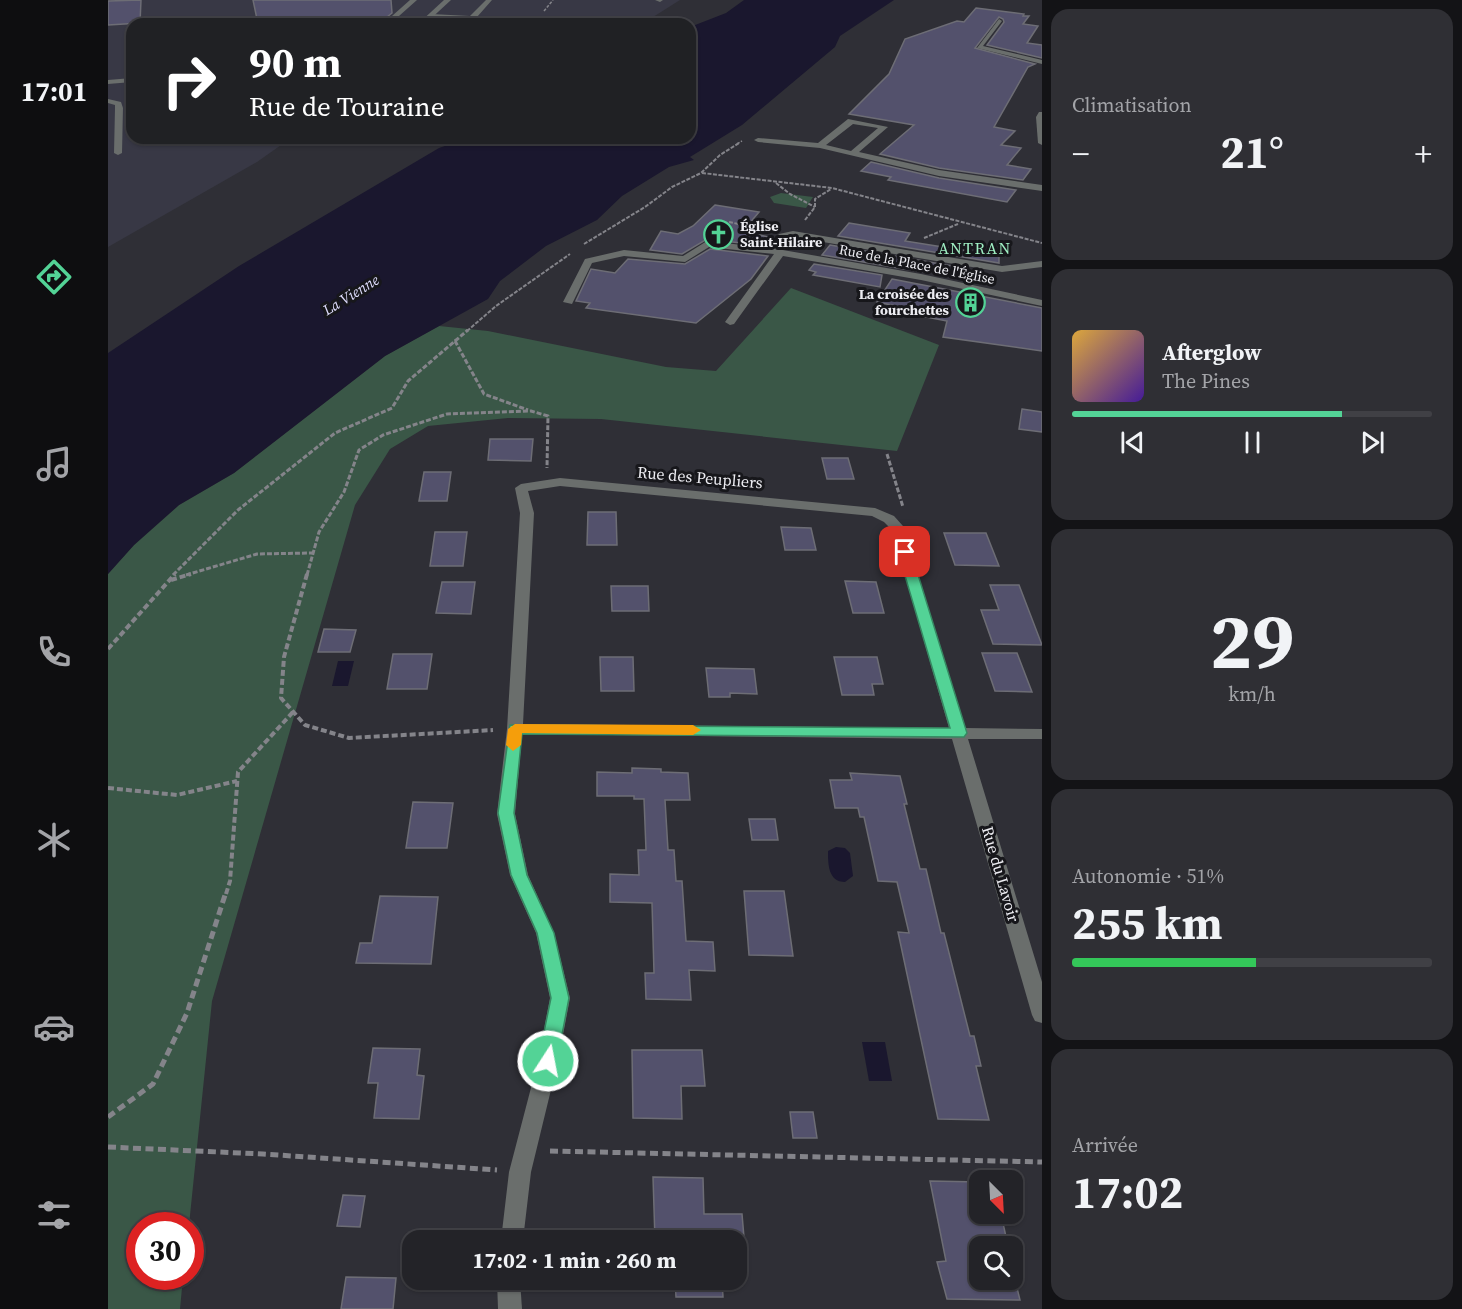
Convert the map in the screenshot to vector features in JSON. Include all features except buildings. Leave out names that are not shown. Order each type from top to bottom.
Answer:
[{"type":"street","points":[[393,18],[414,0]]},
{"type":"street","points":[[428,18],[448,0]]},
{"type":"street","points":[[431,16],[472,18],[489,0]]},
{"type":"street","points":[[999,21],[980,47],[1042,62]]},
{"type":"street","points":[[108,82],[126,80]]},
{"type":"street","points":[[108,101],[118,104],[119,108],[118,153]]},
{"type":"street","points":[[1042,114],[1040,117],[1042,143]]},
{"type":"street","points":[[820,146],[851,121],[884,127],[854,153]]},
{"type":"street","points":[[758,140],[820,146],[939,173],[1042,188]]},
{"type":"street","points":[[730,322],[788,235],[1002,270],[1042,264]]},
{"type":"street","name":"Rue de la Place de l'Église","points":[[568,302],[588,261],[603,254],[643,253],[685,259],[707,244],[775,252],[1042,303]]},
{"type":"street","points":[[993,292],[1002,270]]},
{"type":"street","name":"Rue des Peupliers","points":[[515,729],[527,513],[521,488],[560,482],[875,512],[889,519]]},
{"type":"street","points":[[889,519],[898,529],[959,733]]},
{"type":"street","points":[[513,1230],[520,1172],[548,1061],[560,998],[545,933],[519,875],[506,813],[515,729],[1042,734]]},
{"type":"street","name":"Rue du Lavoir","points":[[959,733],[1042,1015]]},
{"type":"street","points":[[509,1290],[510,1309]]},
{"type":"path","points":[[108,649],[168,581],[238,510],[335,433],[392,408],[408,381],[496,306],[601,232],[645,207],[672,187],[701,173],[740,141],[758,140]]},
{"type":"path","points":[[701,173],[832,188],[958,224],[1042,243]]},
{"type":"path","points":[[776,183],[790,194],[814,207]]},
{"type":"path","points":[[788,235],[814,207],[815,199],[832,188]]},
{"type":"path","points":[[908,255],[918,242],[931,234],[958,224]]},
{"type":"path","points":[[455,341],[471,375],[484,394],[548,416],[546,484]]},
{"type":"path","points":[[515,729],[349,738],[305,725],[281,699],[284,657],[319,532],[344,492],[359,450],[383,435],[447,414],[531,411]]},
{"type":"path","points":[[887,454],[903,507],[889,519]]},
{"type":"path","points":[[168,581],[257,554],[313,553]]},
{"type":"path","points":[[108,1117],[153,1084],[187,1013],[230,880],[238,772],[293,712]]},
{"type":"path","points":[[108,788],[177,795],[237,781]]},
{"type":"path","points":[[108,1147],[263,1154],[520,1172]]},
{"type":"path","points":[[525,1151],[1042,1162]]},
{"type":"shaded area","points":[[108,0],[680,0],[652,18],[126,18],[126,144],[282,144],[257,162],[108,247]]},
{"type":"green space","points":[[781,193],[813,197],[806,208],[774,203],[770,197]]},
{"type":"green space","points":[[791,288],[939,345],[897,451],[601,419],[508,418],[428,426],[390,449],[355,505],[212,1001],[190,1212],[126,1212],[126,1290],[182,1290],[180,1309],[108,1309],[108,574],[134,545],[179,505],[234,473],[385,356],[439,326],[488,331],[666,367],[716,371]]},
{"type":"water","name":"La Vienne","points":[[744,0],[894,0],[840,36],[835,47],[742,125],[690,157],[694,160],[669,167],[622,196],[597,220],[546,246],[500,281],[488,299],[385,356],[234,473],[179,505],[134,545],[108,574],[108,353],[239,266],[439,148],[451,144],[696,144],[696,25],[726,13]]},
{"type":"water","points":[[338,661],[354,661],[348,686],[332,686]]},
{"type":"water","points":[[836,847],[845,848],[850,853],[853,876],[845,882],[835,879],[830,871],[828,851]]},
{"type":"water","points":[[862,1042],[885,1042],[892,1081],[869,1081]]},
{"type":"slow traffic","points":[[513,745],[515,729],[693,730]]},
{"type":"place","name":"Église Saint-Hilaire","points":[[719,234]]},
{"type":"place","name":"La croisée des fourchettes","points":[[970,302]]},
{"type":"district","name":"ANTRAN","points":[[975,248]]},
{"type":"route","points":[[548,1061],[560,998],[545,933],[519,875],[506,813],[515,729],[959,733],[905,552]]}]
